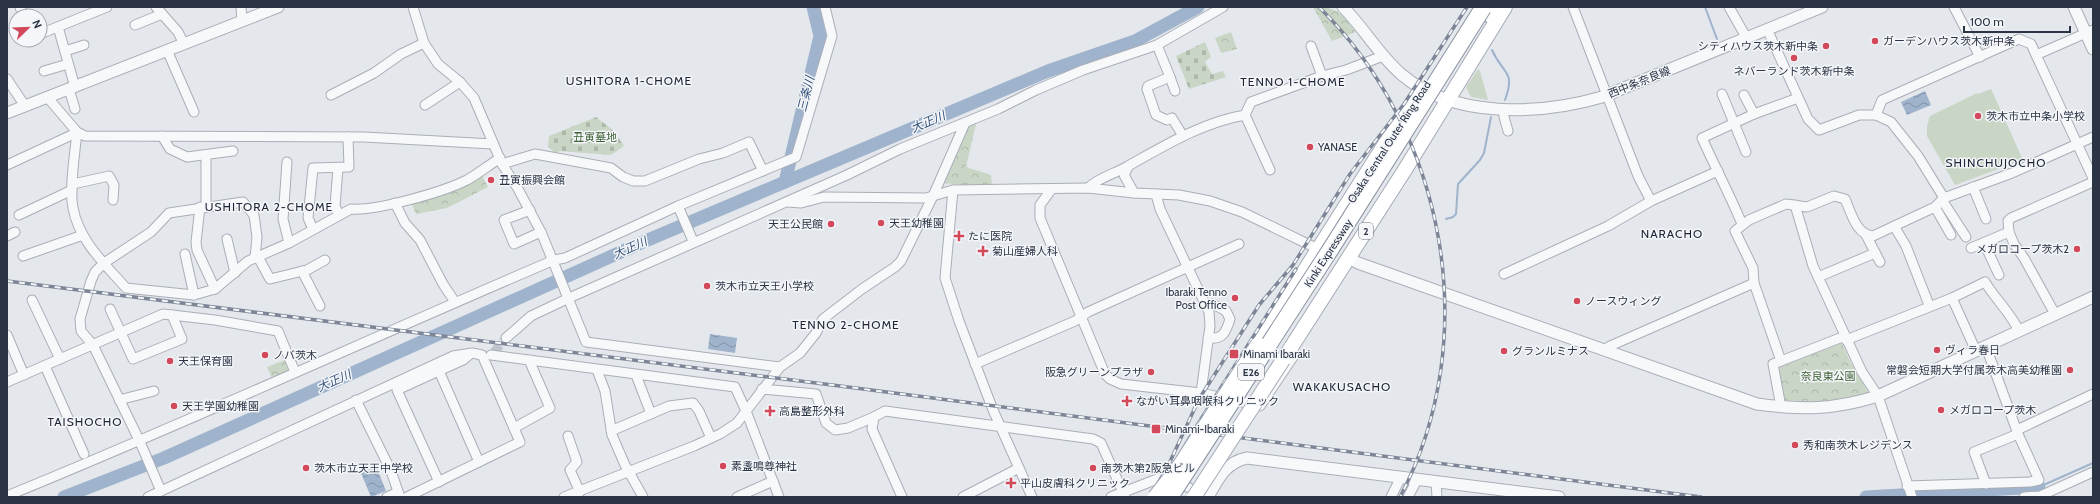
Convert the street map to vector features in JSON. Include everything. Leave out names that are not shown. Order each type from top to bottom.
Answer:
[{"type":"highway","name":"Kinki Expressway","points":[[1170,497],[1484,7]]},
{"type":"highway","name":"Kinki Expressway","points":[[1183,497],[1496,7]]},
{"type":"main road","name":"Osaka Central Outer Ring Road","points":[[1194,497],[1349,258],[1435,95],[1476,7]]},
{"type":"main road","name":"Osaka Central Outer Ring Road","points":[[1155,497],[1180,465],[1334,227],[1385,144],[1435,95],[1505,7]]},
{"type":"street","points":[[48,30],[97,9],[107,7]]},
{"type":"street","points":[[241,7],[242,21]]},
{"type":"street","points":[[7,113],[278,7]]},
{"type":"street","points":[[413,7],[424,43],[438,64],[460,82],[474,98],[501,161],[530,210],[554,260],[586,342],[780,368]]},
{"type":"street","points":[[7,496],[140,442],[455,302],[554,260],[565,258],[678,206],[796,157],[830,42],[831,27],[825,7]]},
{"type":"street","points":[[506,338],[531,316],[569,298],[693,241],[786,202],[900,149],[965,123],[1084,70],[1157,45],[1223,7]]},
{"type":"street","points":[[1343,7],[1383,56],[1401,74],[1435,95],[1487,13],[1496,7]]},
{"type":"street","points":[[1573,7],[1638,176],[1651,201]]},
{"type":"street","points":[[1729,7],[1746,37]]},
{"type":"street","name":"西中条奈良線","points":[[1435,95],[1461,104],[1504,109],[1532,109],[1560,106],[1608,95],[1822,7]]},
{"type":"street","points":[[1954,7],[1980,57]]},
{"type":"street","points":[[2074,7],[2089,32],[2093,49]]},
{"type":"street","points":[[135,25],[159,10],[178,32],[184,44]]},
{"type":"street","points":[[58,26],[68,64],[75,109]]},
{"type":"street","points":[[1768,29],[1808,119],[1819,130],[1859,115],[1876,115],[1891,122],[1905,138],[1940,202],[1966,237]]},
{"type":"street","points":[[2036,56],[2089,32]]},
{"type":"street","points":[[1876,115],[1882,100],[2020,40],[2031,44],[2093,178]]},
{"type":"street","points":[[331,95],[374,73],[401,54],[424,43]]},
{"type":"street","points":[[65,51],[84,45]]},
{"type":"street","points":[[1157,45],[1175,91]]},
{"type":"street","points":[[1310,46],[1322,76]]},
{"type":"street","points":[[168,50],[194,112]]},
{"type":"street","points":[[1270,170],[1245,115],[1251,102],[1383,56]]},
{"type":"street","points":[[44,71],[68,64]]},
{"type":"street","points":[[1170,77],[1148,86],[1147,89],[1156,115],[1166,120],[1172,118],[1183,136]]},
{"type":"street","points":[[7,78],[25,106]]},
{"type":"street","points":[[425,105],[460,82]]},
{"type":"street","points":[[1722,94],[1746,152]]},
{"type":"street","points":[[1744,95],[1754,114]]},
{"type":"street","points":[[48,98],[76,133],[85,136],[348,137],[494,144]]},
{"type":"street","points":[[1742,224],[1702,138],[1754,114],[1798,98]]},
{"type":"street","points":[[1504,109],[1504,117],[1508,131]]},
{"type":"street","points":[[1088,188],[1183,136],[1225,120],[1245,115]]},
{"type":"street","points":[[564,497],[578,494],[710,438],[737,423],[780,368],[800,353],[816,333],[823,319],[862,289],[896,267],[901,261],[933,196],[965,123]]},
{"type":"street","points":[[76,133],[72,207],[83,235],[104,263],[126,288],[194,295],[215,289],[248,261],[289,243],[312,229],[351,209],[362,210],[395,203],[467,180],[501,161],[536,154],[611,168],[623,177],[633,181],[645,181],[699,159],[723,153],[749,142],[763,171]]},
{"type":"street","points":[[7,165],[76,133]]},
{"type":"street","points":[[162,136],[170,149],[187,157],[233,151]]},
{"type":"street","points":[[312,229],[308,218],[313,168],[349,168],[348,137]]},
{"type":"street","points":[[1866,235],[1873,236],[1973,187],[2078,145],[2093,137]]},
{"type":"street","points":[[206,155],[203,207],[196,242],[197,250],[215,289]]},
{"type":"street","points":[[287,162],[282,219],[289,243]]},
{"type":"street","points":[[1128,167],[1124,175],[1134,193]]},
{"type":"street","points":[[338,168],[335,206],[339,215]]},
{"type":"street","points":[[1504,274],[1608,226],[1651,201],[1718,171]]},
{"type":"street","points":[[18,215],[72,187],[109,176],[114,185],[113,200]]},
{"type":"street","points":[[2055,314],[2024,258],[2014,244],[2007,226],[2011,218],[2093,182]]},
{"type":"street","points":[[1973,187],[1986,220]]},
{"type":"street","points":[[786,202],[801,203],[824,197],[926,198],[953,190],[1051,190],[1088,188],[1195,197],[1242,212],[1316,248]]},
{"type":"street","points":[[953,190],[945,278],[993,410],[1002,426],[1032,497]]},
{"type":"street","points":[[1051,190],[1040,205],[1040,218],[1104,372],[1110,379],[1121,384],[1201,393],[1257,406],[1262,405],[1342,280],[1349,258],[1358,263],[1756,404],[1781,407],[1822,408],[1853,404],[1878,396],[2055,314],[2092,300]]},
{"type":"street","points":[[1156,194],[1160,209],[1207,306],[1210,321],[1201,393]]},
{"type":"street","points":[[1781,361],[1754,283],[1753,268],[1735,231],[1742,224],[1786,204],[1807,207],[1834,196],[1845,199],[1859,229],[1866,235],[1880,262]]},
{"type":"street","points":[[161,491],[140,442],[93,345],[81,331],[80,319],[95,272],[104,263],[151,232],[169,213],[243,202],[254,215],[257,238],[256,257],[270,279],[302,271],[325,260]]},
{"type":"street","points":[[1940,202],[1951,235]]},
{"type":"street","points":[[395,203],[405,224],[420,240],[443,284],[455,302]]},
{"type":"street","points":[[1795,205],[1818,277],[1862,372],[1878,396],[1910,491],[2039,480],[1981,349],[1952,298]]},
{"type":"street","points":[[678,206],[693,241]]},
{"type":"street","points":[[530,210],[504,220],[514,244],[541,232]]},
{"type":"street","points":[[1894,226],[1906,246],[1929,305]]},
{"type":"street","points":[[1220,398],[1316,248],[1334,227]]},
{"type":"street","points":[[1971,248],[2009,232]]},
{"type":"street","points":[[23,256],[83,235]]},
{"type":"street","points":[[227,239],[235,273]]},
{"type":"street","points":[[1984,243],[1999,275]]},
{"type":"street","points":[[975,364],[1238,244]]},
{"type":"street","points":[[1818,277],[1875,253]]},
{"type":"street","points":[[185,254],[194,295]]},
{"type":"street","points":[[302,271],[320,306]]},
{"type":"street","points":[[1781,407],[1773,364],[1929,305],[1952,298],[1985,282],[1996,298],[2007,309],[2019,331]]},
{"type":"street","points":[[1604,350],[1610,346],[1754,283]]},
{"type":"street","points":[[32,300],[60,359]]},
{"type":"street","points":[[1207,306],[1213,304],[1226,311],[1230,319],[1221,337],[1217,339],[1208,338]]},
{"type":"street","points":[[110,309],[133,359],[182,339],[172,315]]},
{"type":"street","points":[[7,382],[163,314],[214,320],[278,331],[295,372]]},
{"type":"street","points":[[7,335],[24,375]]},
{"type":"street","points":[[438,482],[397,390],[463,360],[472,353]]},
{"type":"street","points":[[148,497],[453,356],[472,353],[735,387],[746,411],[779,497]]},
{"type":"street","points":[[407,497],[520,442],[489,354]]},
{"type":"street","points":[[514,428],[550,408],[529,360]]},
{"type":"street","points":[[45,366],[84,454]]},
{"type":"street","points":[[597,370],[605,391],[611,431],[629,472],[644,497]]},
{"type":"street","points":[[439,371],[479,462]]},
{"type":"street","points":[[636,375],[651,414]]},
{"type":"street","points":[[762,390],[816,394],[826,423],[835,430],[848,428],[885,411],[1086,438],[1101,443],[1124,495]]},
{"type":"street","points":[[119,400],[154,391]]},
{"type":"street","points":[[1986,484],[1974,452],[2093,394]]},
{"type":"street","points":[[356,400],[391,471],[399,495],[386,497]]},
{"type":"street","points":[[611,431],[669,406],[692,403],[699,411],[710,438]]},
{"type":"street","points":[[874,417],[872,429],[902,497]]},
{"type":"street","points":[[568,436],[577,462],[570,470],[578,494]]},
{"type":"street","points":[[1208,497],[1226,468],[1233,462],[1248,458],[1559,497]]},
{"type":"street","points":[[963,497],[1019,468]]},
{"type":"street","points":[[2024,497],[2057,493],[2093,472]]},
{"type":"street","points":[[1111,497],[1124,495],[1165,476],[1176,480],[1204,497]]},
{"type":"street","points":[[1392,497],[1401,478]]},
{"type":"street","points":[[1408,497],[1417,480]]},
{"type":"street","points":[[737,497],[773,481]]},
{"type":"street","points":[[1436,482],[1437,497]]},
{"type":"green space","points":[[1313,7],[1328,8],[1338,12],[1356,32],[1332,41]]},
{"type":"green space","points":[[1231,32],[1237,49],[1221,53],[1215,38]]},
{"type":"green space","points":[[1205,42],[1211,57],[1205,62],[1212,74],[1223,71],[1226,77],[1189,89],[1176,56]]},
{"type":"green space","points":[[1478,69],[1480,71],[1488,100],[1471,97],[1466,87]]},
{"type":"green space","points":[[1991,89],[2023,160],[1955,185],[1927,136],[1927,126],[1930,116],[1977,93],[1978,94]]},
{"type":"green space","name":"丑寅墓地","points":[[596,117],[613,130],[624,146],[611,155],[559,151],[555,154],[548,146],[549,136]]},
{"type":"green space","points":[[976,124],[966,167],[991,175],[992,188],[943,183],[967,126]]},
{"type":"green space","points":[[482,176],[488,187],[447,208],[416,214],[411,202],[462,188]]},
{"type":"green space","name":"奈良東公園","points":[[1842,343],[1851,363],[1869,394],[1818,402],[1783,400],[1777,368]]},
{"type":"green space","points":[[285,360],[289,369],[287,374],[273,380],[267,367]]},
{"type":"water","points":[[1925,91],[1931,105],[1907,115],[1901,102]]},
{"type":"water","points":[[710,334],[737,338],[735,353],[708,349]]},
{"type":"water","points":[[376,466],[386,491],[371,497],[361,473]]},
{"type":"waterway","name":"三条川","points":[[785,182],[820,36],[813,7]]},
{"type":"waterway","name":"大正川","points":[[64,497],[164,458],[643,242],[1048,71],[1135,41],[1198,7]]},
{"type":"waterway","points":[[1705,7],[1717,39]]},
{"type":"waterway","points":[[1492,50],[1509,78],[1505,100]]},
{"type":"waterway","points":[[1446,219],[1453,217],[1456,214],[1458,184],[1480,160],[1484,153],[1491,117]]},
{"type":"waterway","points":[[2039,487],[2093,463]]},
{"type":"waterway","points":[[1866,497],[2039,487]]},
{"type":"tunnel","points":[[494,352],[506,338]]},
{"type":"railway","points":[[1319,7],[1362,57],[1397,114],[1423,175],[1439,239],[1445,305],[1441,371],[1426,435],[1400,497]]},
{"type":"railway","points":[[1150,497],[1168,466],[1199,399],[1259,305],[1293,265],[1350,174],[1404,104],[1467,7]]},
{"type":"railway","points":[[1173,466],[1296,269]]},
{"type":"railway","points":[[7,281],[840,386],[1701,497]]},
{"type":"place","name":"ガーデンハウス茨木新中条","points":[[1875,41]]},
{"type":"place","name":"シティハウス茨木新中条","points":[[1826,46]]},
{"type":"place","name":"ネバーランド茨木新中条","points":[[1794,58]]},
{"type":"place","name":"茨木市立中条小学校","points":[[1978,116]]},
{"type":"place","name":"YANASE","points":[[1310,147]]},
{"type":"place","name":"丑寅振興会館","points":[[491,180]]},
{"type":"place","name":"天王幼稚園","points":[[881,223]]},
{"type":"place","name":"天王公民館","points":[[831,224]]},
{"type":"place","name":"たに医院","points":[[959,236]]},
{"type":"place","name":"メガロコープ茨木2","points":[[2077,249]]},
{"type":"place","name":"菊山産婦人科","points":[[983,251]]},
{"type":"place","name":"茨木市立天王小学校","points":[[707,286]]},
{"type":"place","name":"Ibaraki Tenno Post Office","points":[[1235,298]]},
{"type":"place","name":"ノースウィング","points":[[1577,301]]},
{"type":"place","name":"ヴィラ春日","points":[[1937,350]]},
{"type":"place","name":"グランルミナス","points":[[1504,351]]},
{"type":"place","name":"Minami Ibaraki","points":[[1234,354]]},
{"type":"place","name":"ノバ茨木","points":[[265,355]]},
{"type":"place","name":"天王保育園","points":[[170,361]]},
{"type":"place","name":"常磐会短期大学付属茨木高美幼稚園","points":[[2070,370]]},
{"type":"place","name":"阪急グリーンプラザ","points":[[1151,372]]},
{"type":"place","name":"ながい耳鼻咽喉科クリニック","points":[[1127,401]]},
{"type":"place","name":"天王学園幼稚園","points":[[174,406]]},
{"type":"place","name":"メガロコープ茨木","points":[[1941,410]]},
{"type":"place","name":"高島整形外科","points":[[770,411]]},
{"type":"place","name":"Minami-Ibaraki","points":[[1156,429]]},
{"type":"place","name":"秀和南茨木レジデンス","points":[[1795,445]]},
{"type":"place","name":"素盞鳴尊神社","points":[[723,466]]},
{"type":"place","name":"茨木市立天王中学校","points":[[306,468]]},
{"type":"place","name":"南茨木第2阪急ビル","points":[[1093,468]]},
{"type":"place","name":"平山皮膚科クリニック","points":[[1011,483]]},
{"type":"district","name":"USHITORA 1-CHOME","points":[[629,81]]},
{"type":"district","name":"TENNO 1-CHOME","points":[[1293,82]]},
{"type":"district","name":"SHINCHUJOCHO","points":[[1996,163]]},
{"type":"district","name":"USHITORA 2-CHOME","points":[[269,207]]},
{"type":"district","name":"NARACHO","points":[[1672,234]]},
{"type":"district","name":"TENNO 2-CHOME","points":[[846,325]]},
{"type":"district","name":"WAKAKUSACHO","points":[[1342,387]]},
{"type":"district","name":"TAISHOCHO","points":[[85,422]]}]
